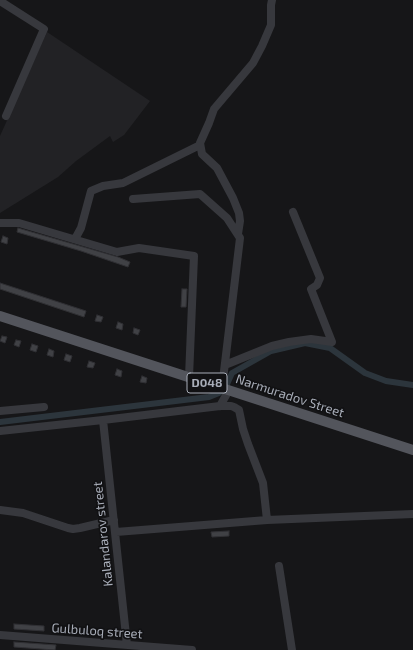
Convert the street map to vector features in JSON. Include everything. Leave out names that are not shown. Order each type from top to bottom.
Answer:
[{"type":"main road","name":"Narmuradov Street","points":[[0,316],[413,450]]},
{"type":"street","points":[[238,234],[240,221],[234,198],[217,168],[202,154],[200,142],[214,109],[253,63],[262,46],[270,25],[272,0]]},
{"type":"street","points":[[0,1],[44,29],[6,116]]},
{"type":"street","points":[[75,239],[81,228],[91,191],[103,186],[123,183],[200,145]]},
{"type":"street","points":[[133,199],[200,194],[227,218],[240,238],[225,366],[226,389],[220,406]]},
{"type":"street","points":[[225,366],[272,346],[289,342],[311,339],[332,342],[311,289],[317,285],[320,278],[293,212]]},
{"type":"street","points":[[0,223],[19,223],[117,252],[139,248],[194,256],[189,377]]},
{"type":"street","points":[[0,431],[231,406],[239,410],[243,429],[263,483],[268,520]]},
{"type":"street","points":[[0,411],[44,407]]},
{"type":"street","name":"Kalandarov street","points":[[104,420],[127,646]]},
{"type":"street","points":[[0,510],[23,513],[73,529],[114,520]]},
{"type":"street","points":[[116,532],[268,520],[413,514]]},
{"type":"street","points":[[279,566],[292,650]]},
{"type":"street","name":"Gulbuloq street","points":[[0,635],[192,650]]},
{"type":"shaded area","points":[[47,32],[150,101],[124,135],[113,142],[110,136],[76,161],[58,177],[0,213],[0,136]]},
{"type":"building","points":[[18,228],[118,257],[130,262],[128,267],[17,232]]},
{"type":"building","points":[[3,236],[8,238],[7,244],[1,242]]},
{"type":"building","points":[[0,283],[86,311],[84,317],[0,289]]},
{"type":"building","points":[[182,289],[187,289],[186,307],[181,307]]},
{"type":"building","points":[[97,315],[103,317],[101,322],[95,321]]},
{"type":"building","points":[[118,322],[123,324],[122,330],[116,328]]},
{"type":"building","points":[[134,328],[140,330],[138,335],[133,333]]},
{"type":"building","points":[[2,336],[7,337],[5,343],[0,341]]},
{"type":"building","points":[[16,340],[21,341],[19,347],[14,345]]},
{"type":"building","points":[[32,344],[38,346],[36,352],[30,350]]},
{"type":"building","points":[[49,349],[54,351],[53,357],[47,355]]},
{"type":"building","points":[[66,354],[72,356],[70,362],[64,360]]},
{"type":"building","points":[[89,361],[95,363],[93,368],[87,367]]},
{"type":"building","points":[[117,369],[122,371],[121,377],[115,375]]},
{"type":"building","points":[[142,376],[147,378],[146,383],[140,382]]},
{"type":"building","points":[[229,531],[229,536],[212,537],[211,532]]},
{"type":"building","points":[[14,624],[44,626],[44,631],[14,629]]},
{"type":"building","points":[[14,642],[56,645],[55,650],[14,647]]},
{"type":"waterway","points":[[227,384],[232,373],[271,351],[305,343],[330,348],[365,373],[386,381],[413,385]]},
{"type":"waterway","points":[[0,422],[209,397],[219,393]]}]
